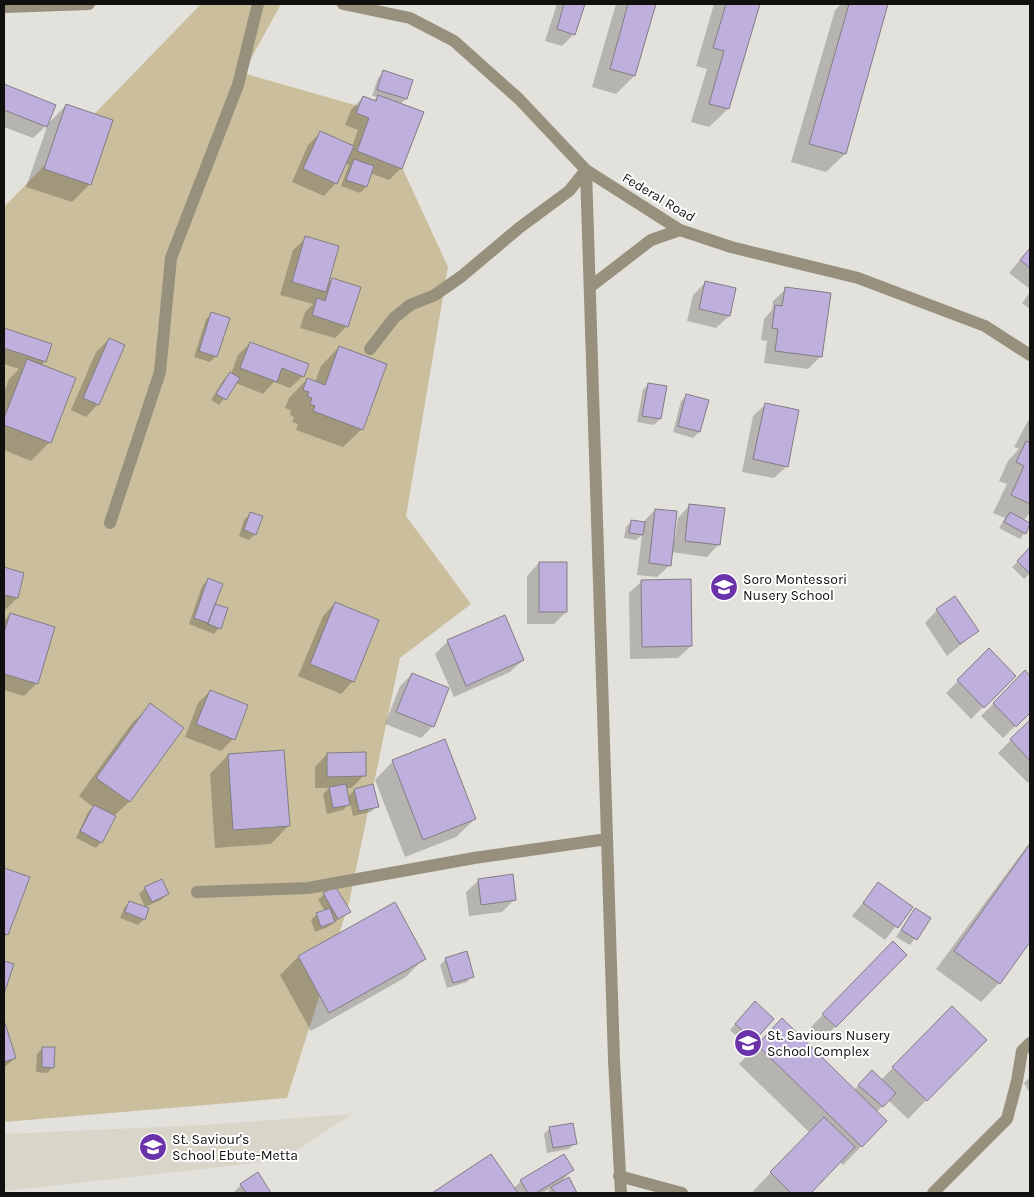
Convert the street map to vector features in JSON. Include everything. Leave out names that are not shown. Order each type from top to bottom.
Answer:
[{"type":"street","points":[[4,7],[89,4]]},
{"type":"street","points":[[110,523],[160,372],[171,258],[238,85],[258,4]]},
{"type":"street","name":"Federal Road","points":[[343,4],[410,18],[454,41],[519,99],[586,170],[680,230],[731,247],[858,278],[985,326],[1030,355]]},
{"type":"street","points":[[586,170],[612,1007],[621,1193]]},
{"type":"street","points":[[370,349],[394,318],[410,305],[435,295],[462,276],[519,228],[569,191],[586,170]]},
{"type":"street","points":[[590,287],[651,240],[680,230]]},
{"type":"street","points":[[197,892],[308,888],[474,858],[607,839]]},
{"type":"street","points":[[933,1193],[1007,1119],[1022,1052],[1030,1043]]},
{"type":"street","points":[[619,1176],[682,1193]]},
{"type":"shaded area","points":[[201,4],[281,4],[243,73],[376,111],[448,267],[406,516],[471,604],[400,658],[349,903],[287,1098],[4,1122],[4,207]]},
{"type":"shaded area","name":"St. Saviour's School Ebute-Metta","points":[[352,1114],[282,1160],[4,1191],[4,1134],[204,1125]]},
{"type":"building","points":[[564,4],[585,4],[575,35],[557,29]]},
{"type":"building","points":[[628,4],[656,4],[635,76],[610,69]]},
{"type":"building","points":[[726,4],[760,4],[729,109],[709,104],[724,51],[713,48]]},
{"type":"building","points":[[849,4],[888,4],[846,154],[809,144]]},
{"type":"building","points":[[383,70],[413,80],[407,99],[377,90]]},
{"type":"building","points":[[4,84],[56,105],[47,127],[4,110]]},
{"type":"building","points":[[378,95],[424,112],[402,169],[357,151],[369,118],[356,113],[363,96],[376,101]]},
{"type":"building","points":[[66,104],[113,120],[91,185],[44,169]]},
{"type":"building","points":[[320,131],[354,146],[337,184],[303,169]]},
{"type":"building","points":[[354,159],[374,166],[367,187],[346,180]]},
{"type":"building","points":[[305,236],[339,246],[326,292],[292,282]]},
{"type":"building","points":[[1030,248],[1030,268],[1020,260]]},
{"type":"building","points":[[332,278],[361,287],[348,327],[312,315],[317,298],[325,301]]},
{"type":"building","points":[[705,281],[736,288],[730,316],[699,309]]},
{"type":"building","points":[[785,287],[831,293],[822,357],[775,351],[778,329],[772,328],[775,305],[782,306]]},
{"type":"building","points":[[211,312],[230,318],[217,357],[199,351]]},
{"type":"building","points":[[4,328],[52,344],[46,362],[4,348]]},
{"type":"building","points":[[109,338],[125,345],[99,405],[83,398]]},
{"type":"building","points":[[250,342],[309,364],[304,377],[282,368],[277,382],[240,368]]},
{"type":"building","points":[[339,346],[387,364],[363,430],[313,411],[315,406],[310,404],[312,398],[307,396],[309,392],[303,390],[307,378],[325,385]]},
{"type":"building","points":[[27,359],[76,378],[51,443],[4,425],[4,418]]},
{"type":"building","points":[[230,372],[240,378],[226,400],[216,394]]},
{"type":"building","points":[[648,383],[667,386],[661,419],[642,416]]},
{"type":"building","points":[[686,394],[709,400],[700,432],[678,426]]},
{"type":"building","points":[[765,403],[799,410],[788,467],[753,459]]},
{"type":"building","points":[[1026,441],[1030,443],[1030,504],[1011,495],[1024,466],[1016,462]]},
{"type":"building","points":[[689,504],[725,508],[720,545],[685,541]]},
{"type":"building","points":[[655,509],[677,511],[671,566],[649,563]]},
{"type":"building","points":[[250,512],[263,516],[256,535],[244,530]]},
{"type":"building","points":[[1010,512],[1030,523],[1026,534],[1004,522]]},
{"type":"building","points":[[631,520],[645,522],[643,535],[629,533]]},
{"type":"building","points":[[1030,547],[1030,574],[1017,561]]},
{"type":"building","points":[[539,562],[567,562],[567,612],[539,612]]},
{"type":"building","points":[[4,567],[24,573],[18,598],[4,595]]},
{"type":"building","points":[[208,578],[223,584],[208,623],[194,618]]},
{"type":"building","points":[[691,579],[692,646],[642,647],[641,580]]},
{"type":"building","points":[[955,596],[979,631],[960,644],[936,609]]},
{"type":"building","points":[[335,602],[379,620],[354,682],[310,664]]},
{"type":"building","points":[[215,604],[228,608],[221,629],[208,624]]},
{"type":"building","points":[[10,613],[55,627],[38,684],[4,674],[4,633]]},
{"type":"building","points":[[505,615],[524,660],[466,686],[447,640]]},
{"type":"building","points":[[989,648],[1016,676],[984,708],[957,680]]},
{"type":"building","points":[[1025,670],[1030,676],[1030,713],[1016,727],[993,703]]},
{"type":"building","points":[[412,673],[449,688],[434,727],[396,712]]},
{"type":"building","points":[[210,690],[248,705],[235,740],[196,724]]},
{"type":"building","points":[[150,703],[184,728],[130,802],[96,778]]},
{"type":"building","points":[[1030,720],[1030,761],[1010,739]]},
{"type":"building","points":[[445,739],[476,819],[423,840],[392,760]]},
{"type":"building","points":[[284,750],[290,826],[233,830],[228,754]]},
{"type":"building","points":[[366,752],[366,776],[327,777],[327,753]]},
{"type":"building","points":[[346,784],[350,805],[333,808],[329,787]]},
{"type":"building","points":[[373,784],[379,807],[359,811],[354,789]]},
{"type":"building","points":[[94,805],[116,816],[102,843],[80,831]]},
{"type":"building","points":[[1030,844],[1030,942],[1000,984],[954,951]]},
{"type":"building","points":[[4,868],[30,877],[8,935],[4,933]]},
{"type":"building","points":[[513,874],[516,900],[481,905],[478,879]]},
{"type":"building","points":[[162,879],[169,894],[152,902],[144,887]]},
{"type":"building","points":[[878,882],[913,907],[898,928],[863,903]]},
{"type":"building","points":[[335,886],[351,912],[338,919],[323,893]]},
{"type":"building","points":[[129,901],[149,908],[145,920],[125,912]]},
{"type":"building","points":[[395,902],[426,959],[329,1013],[298,956]]},
{"type":"building","points":[[330,908],[335,922],[321,927],[316,913]]},
{"type":"building","points":[[915,908],[931,918],[917,940],[901,930]]},
{"type":"building","points":[[893,941],[907,955],[836,1027],[822,1014]]},
{"type":"building","points":[[467,951],[474,977],[453,983],[445,958]]},
{"type":"building","points":[[4,961],[14,964],[4,994]]},
{"type":"building","points":[[755,1001],[774,1019],[754,1041],[735,1024]]},
{"type":"building","points":[[952,1006],[987,1040],[927,1101],[892,1067]]},
{"type":"building","points":[[782,1018],[887,1121],[862,1147],[757,1045]]},
{"type":"building","points":[[4,1024],[16,1058],[4,1062]]},
{"type":"building","points":[[42,1047],[55,1047],[54,1068],[42,1067]]},
{"type":"building","points":[[872,1070],[896,1093],[883,1107],[858,1085]]},
{"type":"building","points":[[824,1117],[855,1147],[811,1193],[791,1193],[770,1172]]},
{"type":"building","points":[[573,1123],[577,1144],[553,1148],[549,1127]]},
{"type":"building","points":[[491,1154],[518,1193],[432,1193]]},
{"type":"building","points":[[564,1154],[574,1170],[536,1193],[528,1193],[520,1180]]},
{"type":"building","points":[[258,1172],[271,1193],[246,1193],[240,1184]]},
{"type":"building","points":[[569,1177],[577,1193],[555,1193],[551,1187]]},
{"type":"place","name":"Soro Montessori Nusery School","points":[[724,587]]},
{"type":"place","name":"St. Saviours Nusery School Complex","points":[[748,1043]]},
{"type":"place","name":"St. Saviour's School Ebute-Metta","points":[[153,1147]]}]
